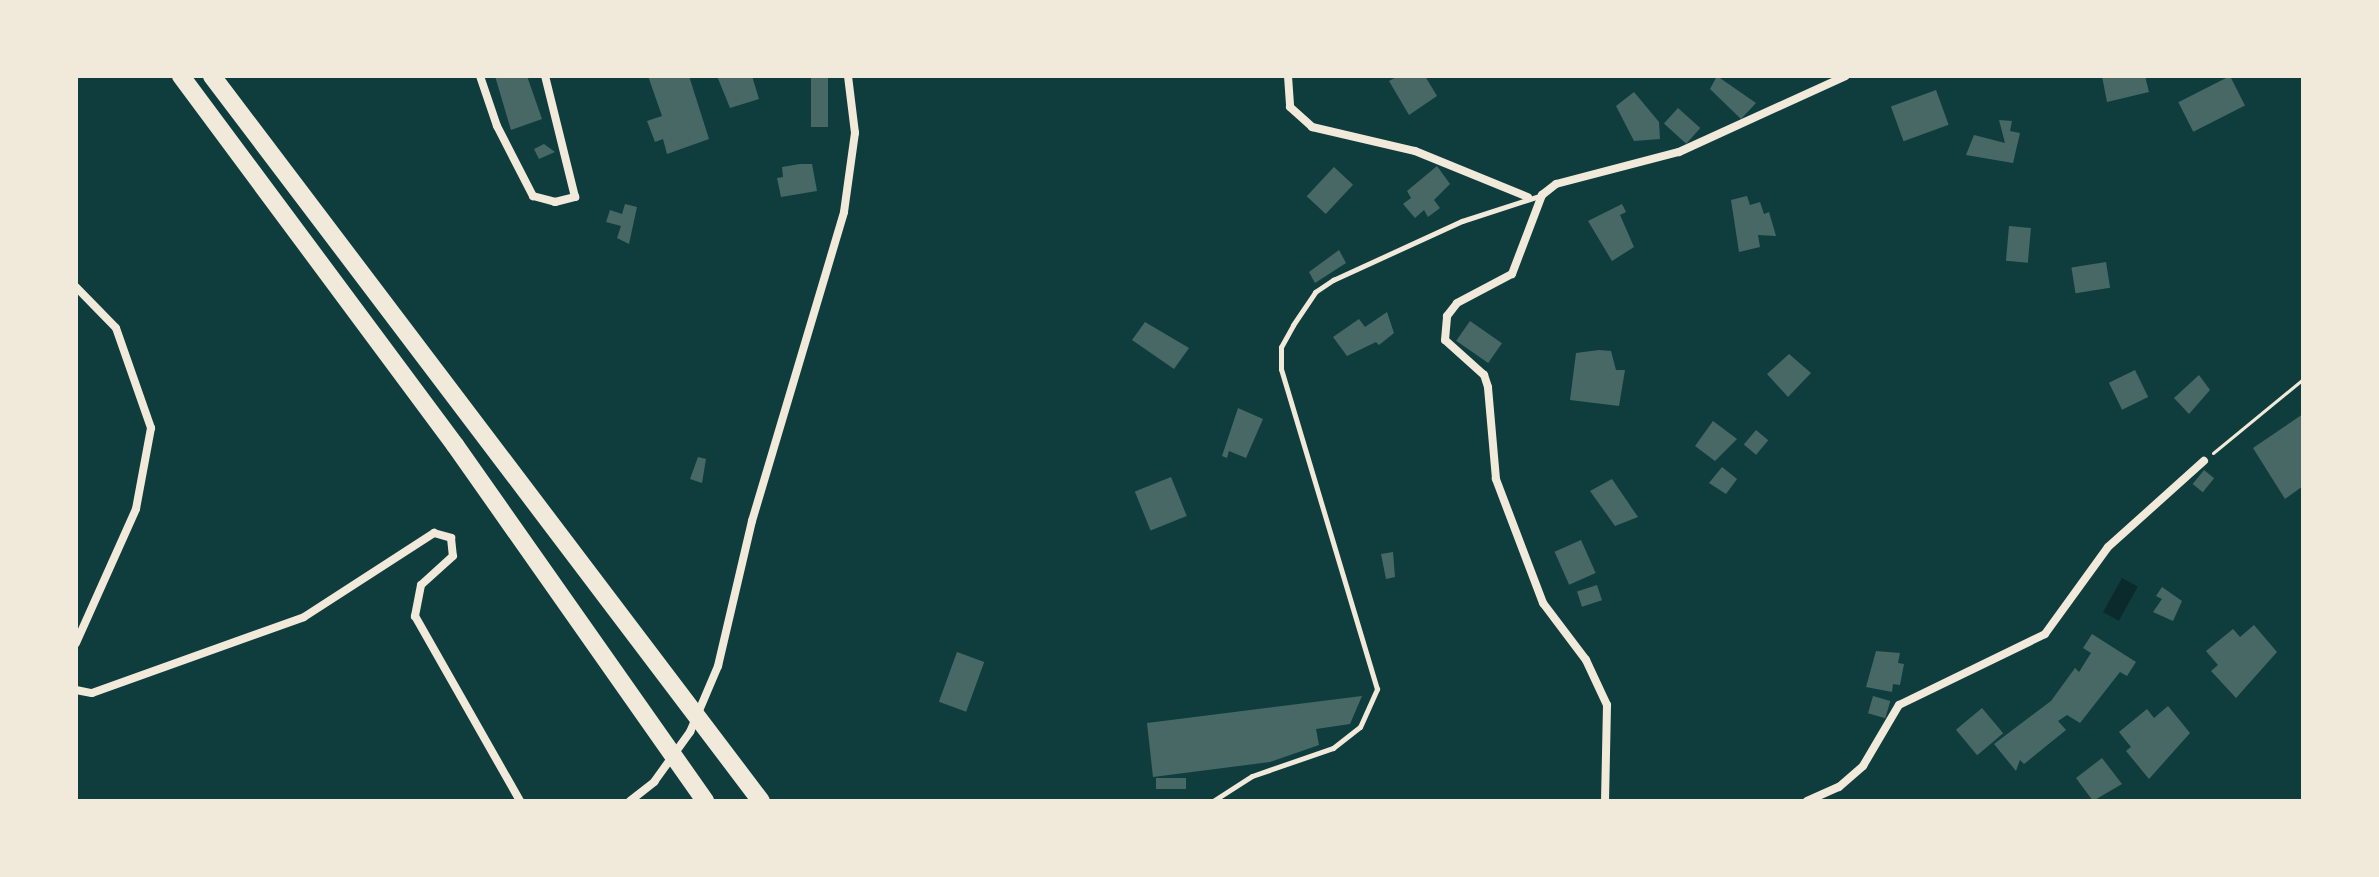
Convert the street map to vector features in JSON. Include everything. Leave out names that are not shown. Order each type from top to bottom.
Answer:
[{"type":"highway","points":[[181,76],[455,445],[705,801]]},
{"type":"highway","points":[[212,76],[478,432],[761,801]]},
{"type":"street","points":[[480,76],[497,126],[533,196],[555,202],[575,197],[545,76]]},
{"type":"street","points":[[630,801],[654,782],[690,732],[718,666],[752,521],[844,212],[855,133],[848,76]]},
{"type":"street","points":[[1288,76],[1290,107],[1312,127],[1415,151],[1528,197]]},
{"type":"street","points":[[1605,801],[1607,705],[1586,660],[1543,603],[1511,522],[1490,448],[1484,375],[1451,349],[1443,332],[1457,303],[1512,274],[1542,195],[1556,184],[1679,152],[1846,76]]},
{"type":"street","points":[[76,287],[116,328],[151,428],[136,509],[76,643]]},
{"type":"street","points":[[1807,801],[1839,787],[1863,766],[1899,705],[2045,634],[2108,547],[2204,461]]},
{"type":"street","points":[[76,690],[92,693],[304,617],[434,533],[451,538],[453,556],[421,585],[415,616],[520,801]]},
{"type":"lane","points":[[1213,801],[1252,776],[1333,748],[1360,727],[1377,689],[1288,396],[1281,347],[1303,307],[1333,280],[1528,197],[1542,195]]},
{"type":"path","points":[[2204,461],[2303,379]]},
{"type":"water","points":[[2122,578],[2138,587],[2119,621],[2103,612]]},
{"type":"building","points":[[495,76],[527,76],[542,119],[511,130]]},
{"type":"building","points":[[648,76],[689,76],[709,139],[667,154],[663,139],[655,142],[647,121],[662,116]]},
{"type":"building","points":[[717,76],[752,76],[759,99],[730,108]]},
{"type":"building","points":[[811,76],[828,76],[828,127],[811,127]]},
{"type":"building","points":[[1398,76],[1425,76],[1437,96],[1409,115],[1389,81]]},
{"type":"building","points":[[1717,76],[1756,103],[1741,119],[1710,89]]},
{"type":"building","points":[[2102,76],[2145,76],[2149,92],[2107,102]]},
{"type":"building","points":[[2230,76],[2245,105],[2193,132],[2178,102]]},
{"type":"building","points":[[1936,90],[1949,125],[1904,141],[1891,106]]},
{"type":"building","points":[[1634,92],[1659,122],[1660,139],[1634,141],[1616,106]]},
{"type":"building","points":[[1678,108],[1700,128],[1686,144],[1664,124]]},
{"type":"building","points":[[1999,120],[2012,121],[2010,131],[2020,133],[2013,163],[1966,155],[1974,135],[2005,143]]},
{"type":"building","points":[[544,144],[555,152],[539,159],[534,149]]},
{"type":"building","points":[[812,164],[817,191],[781,197],[777,178],[783,177],[782,167]]},
{"type":"building","points":[[1437,166],[1450,184],[1434,200],[1440,208],[1428,217],[1424,210],[1415,218],[1403,204],[1411,198],[1407,191]]},
{"type":"building","points":[[1334,167],[1353,185],[1326,214],[1307,196]]},
{"type":"building","points":[[1747,196],[1750,205],[1760,202],[1764,214],[1769,212],[1776,236],[1758,235],[1760,247],[1739,252],[1731,200]]},
{"type":"building","points":[[625,204],[637,207],[629,244],[617,238],[621,226],[606,222],[610,210],[622,214]]},
{"type":"building","points":[[1622,204],[1626,212],[1620,215],[1634,247],[1612,261],[1588,221]]},
{"type":"building","points":[[2009,226],[2031,228],[2028,263],[2006,261]]},
{"type":"building","points":[[1339,250],[1346,263],[1315,283],[1309,272]]},
{"type":"building","points":[[2106,262],[2110,288],[2075,293],[2071,267]]},
{"type":"building","points":[[1387,312],[1394,333],[1379,345],[1376,342],[1347,356],[1333,337],[1359,319],[1365,327]]},
{"type":"building","points":[[1470,321],[1502,343],[1488,363],[1456,341]]},
{"type":"building","points":[[1145,322],[1189,348],[1174,369],[1132,340]]},
{"type":"building","points":[[1611,351],[1616,370],[1625,370],[1619,406],[1570,400],[1576,353]]},
{"type":"building","points":[[1789,354],[1811,373],[1788,397],[1767,374]]},
{"type":"building","points":[[2135,370],[2148,397],[2122,410],[2109,383]]},
{"type":"building","points":[[2199,375],[2210,390],[2189,414],[2174,398]]},
{"type":"building","points":[[1238,408],[1263,419],[1246,458],[1229,451],[1227,458],[1222,456]]},
{"type":"building","points":[[2303,414],[2303,486],[2285,499],[2253,448]]},
{"type":"building","points":[[1713,421],[1737,439],[1715,461],[1695,446]]},
{"type":"building","points":[[1756,430],[1768,440],[1756,455],[1744,445]]},
{"type":"building","points":[[698,457],[706,459],[702,483],[690,479]]},
{"type":"building","points":[[1722,467],[1737,479],[1726,494],[1709,483]]},
{"type":"building","points":[[2204,470],[2214,478],[2203,492],[2193,484]]},
{"type":"building","points":[[1171,477],[1187,516],[1151,531],[1135,492]]},
{"type":"building","points":[[1612,479],[1638,517],[1615,526],[1590,491]]},
{"type":"building","points":[[1581,540],[1596,573],[1569,585],[1555,552]]},
{"type":"building","points":[[1393,552],[1395,577],[1386,579],[1381,554]]},
{"type":"building","points":[[1597,585],[1602,600],[1582,607],[1577,591]]},
{"type":"building","points":[[2162,587],[2182,601],[2173,621],[2153,612],[2162,599],[2156,596]]},
{"type":"building","points":[[2254,625],[2277,652],[2236,698],[2211,671],[2218,665],[2206,651],[2233,629],[2240,637]]},
{"type":"building","points":[[2092,634],[2136,662],[2127,676],[2120,672],[2080,723],[2067,715],[2058,721],[2066,730],[2024,764],[2020,760],[2016,771],[1994,744],[2051,701],[2075,668],[2079,672],[2091,653],[2083,648]]},
{"type":"building","points":[[1876,651],[1900,653],[1898,663],[1904,664],[1900,685],[1893,684],[1892,692],[1866,687]]},
{"type":"building","points":[[957,652],[984,662],[966,712],[939,702]]},
{"type":"building","points":[[1362,696],[1350,724],[1316,729],[1319,745],[1270,762],[1153,777],[1147,723]]},
{"type":"building","points":[[1873,696],[1890,701],[1885,718],[1868,713]]},
{"type":"building","points":[[2168,706],[2190,733],[2149,779],[2126,751],[2131,747],[2119,732],[2147,709],[2154,718]]},
{"type":"building","points":[[1982,708],[2003,733],[1977,755],[1956,730]]},
{"type":"building","points":[[2102,758],[2122,784],[2093,801],[2076,778]]},
{"type":"building","points":[[1156,778],[1186,778],[1186,789],[1156,789]]}]
